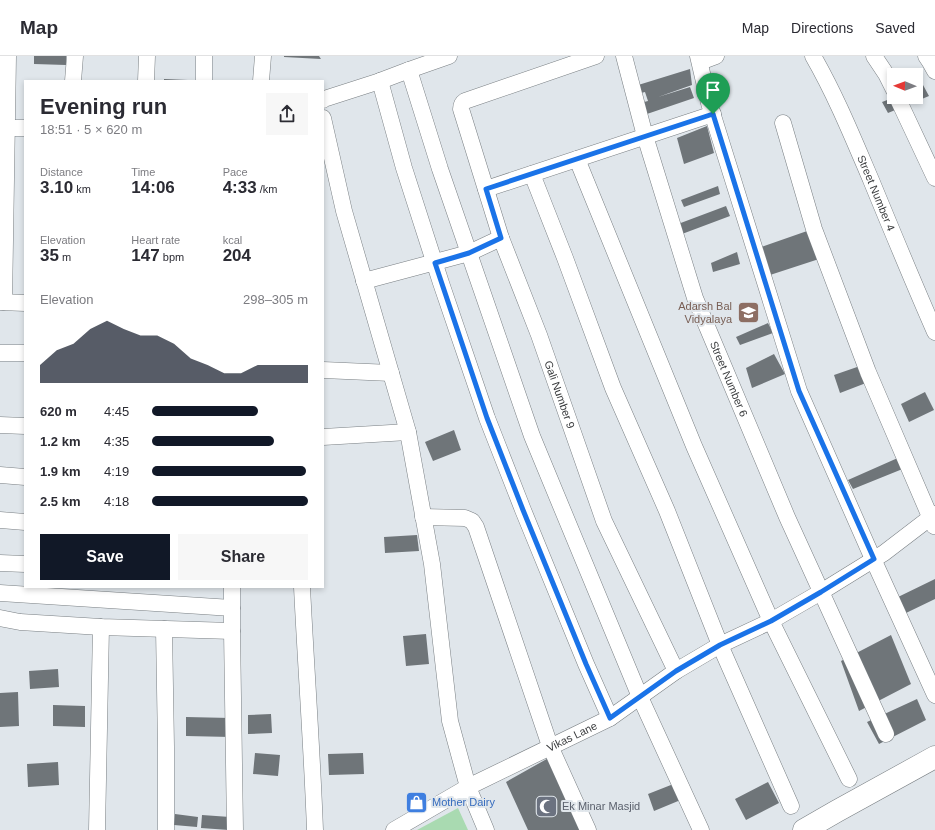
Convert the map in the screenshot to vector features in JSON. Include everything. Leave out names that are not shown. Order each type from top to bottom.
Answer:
[{"type":"main road","points":[[804,830],[935,757]]},
{"type":"street","points":[[8,56],[3,128],[2,302],[24,303]]},
{"type":"street","points":[[73,80],[75,56]]},
{"type":"street","points":[[146,80],[147,56]]},
{"type":"street","points":[[204,56],[204,80]]},
{"type":"street","points":[[261,80],[263,56]]},
{"type":"street","points":[[324,99],[449,56]]},
{"type":"street","name":"Gali Number 9","points":[[596,56],[465,100],[462,103],[461,109],[501,238],[539,335],[604,520],[676,671]]},
{"type":"street","name":"Street Number 6","points":[[624,56],[645,136],[695,298],[787,516],[886,734]]},
{"type":"street","points":[[716,56],[699,59],[709,103],[799,391],[935,695]]},
{"type":"street","name":"Street Number 4","points":[[813,56],[826,78],[846,120],[935,332]]},
{"type":"street","points":[[874,56],[887,76]]},
{"type":"street","points":[[926,56],[935,71]]},
{"type":"street","points":[[409,70],[440,169],[532,436],[640,697],[701,830]]},
{"type":"street","points":[[380,81],[404,168],[490,425],[586,664],[610,718]]},
{"type":"street","points":[[900,104],[935,178]]},
{"type":"street","points":[[486,189],[713,114]]},
{"type":"street","points":[[783,123],[814,229],[868,372],[933,520]]},
{"type":"street","points":[[324,125],[326,140],[344,211],[408,432],[432,564],[450,721],[468,787],[486,830]]},
{"type":"street","points":[[3,128],[24,128]]},
{"type":"street","points":[[577,159],[694,446],[771,621],[849,779]]},
{"type":"street","points":[[532,174],[613,388],[666,511],[720,645],[792,806]]},
{"type":"street","points":[[364,281],[469,253],[501,238]]},
{"type":"street","points":[[0,353],[24,353]]},
{"type":"street","points":[[324,370],[391,373]]},
{"type":"street","points":[[0,425],[24,426]]},
{"type":"street","points":[[324,437],[408,432]]},
{"type":"street","points":[[0,475],[24,477]]},
{"type":"street","points":[[423,517],[465,518],[472,521],[476,527],[550,746],[588,830]]},
{"type":"street","points":[[0,520],[24,522]]},
{"type":"street","name":"Vikas Lane","points":[[394,830],[468,787],[610,718],[676,671],[720,645],[771,621],[821,592],[884,553],[933,520]]},
{"type":"street","points":[[0,563],[24,564]]},
{"type":"street","points":[[232,588],[235,830]]},
{"type":"street","points":[[302,588],[316,830]]},
{"type":"street","points":[[0,593],[232,608]]},
{"type":"street","points":[[0,618],[20,622],[232,631]]},
{"type":"street","points":[[97,830],[101,626]]},
{"type":"street","points":[[164,629],[166,830]]},
{"type":"green space","points":[[458,808],[468,830],[417,830]]},
{"type":"building","points":[[34,56],[66,56],[66,65],[34,64]]},
{"type":"building","points":[[319,56],[321,59],[284,57]]},
{"type":"building","points":[[690,69],[692,85],[658,97],[690,87],[694,98],[644,115],[640,103],[648,101],[645,92],[637,94],[635,86]]},
{"type":"building","points":[[164,79],[188,80],[164,80]]},
{"type":"building","points":[[923,85],[929,96],[923,98]]},
{"type":"building","points":[[887,100],[887,104],[910,104],[888,113],[882,102]]},
{"type":"building","points":[[707,126],[714,153],[684,164],[677,138]]},
{"type":"building","points":[[718,186],[720,194],[684,207],[681,200]]},
{"type":"building","points":[[726,206],[730,216],[682,234],[678,224]]},
{"type":"building","points":[[810,230],[819,259],[770,275],[761,247]]},
{"type":"building","points":[[737,252],[740,264],[713,272],[711,263]]},
{"type":"building","points":[[768,323],[773,333],[740,345],[736,337]]},
{"type":"building","points":[[774,354],[785,374],[752,388],[746,368]]},
{"type":"building","points":[[860,366],[866,383],[840,393],[834,375]]},
{"type":"building","points":[[925,392],[934,410],[909,422],[901,404]]},
{"type":"building","points":[[454,430],[461,450],[433,461],[425,442]]},
{"type":"building","points":[[900,457],[905,468],[853,489],[848,480]]},
{"type":"building","points":[[417,535],[419,551],[385,553],[384,537]]},
{"type":"building","points":[[935,579],[935,599],[906,613],[898,597]]},
{"type":"building","points":[[426,634],[429,664],[406,666],[403,636]]},
{"type":"building","points":[[891,635],[911,684],[859,711],[841,661]]},
{"type":"building","points":[[58,669],[59,687],[30,689],[29,671]]},
{"type":"building","points":[[18,692],[19,726],[0,727],[0,693]]},
{"type":"building","points":[[917,699],[926,720],[879,744],[867,722]]},
{"type":"building","points":[[53,705],[85,706],[85,727],[53,726]]},
{"type":"building","points":[[271,714],[272,733],[248,734],[248,715]]},
{"type":"building","points":[[186,717],[231,718],[231,737],[186,736]]},
{"type":"building","points":[[255,753],[280,755],[278,776],[253,774]]},
{"type":"building","points":[[363,753],[364,774],[329,775],[328,754]]},
{"type":"building","name":"Ek Minar Masjid","points":[[552,756],[585,830],[528,830],[506,782]]},
{"type":"building","points":[[58,762],[59,785],[28,787],[27,764]]},
{"type":"building","points":[[768,782],[779,803],[746,820],[735,799]]},
{"type":"building","points":[[676,783],[683,799],[654,811],[648,794]]},
{"type":"building","points":[[175,814],[198,817],[197,827],[174,825]]},
{"type":"building","points":[[202,815],[230,817],[229,830],[201,828]]},
{"type":"place","name":"Adarsh Bal Vidyalaya","points":[[748,312]]},
{"type":"place","name":"Mother Dairy","points":[[417,802]]},
{"type":"place","name":"Ek Minar Masjid","points":[[546,806]]},
{"type":"route","points":[[713,114],[799,391],[874,559],[771,621],[720,645],[676,671],[610,718],[586,664],[487,418],[435,263],[469,253],[501,238],[486,189],[713,114]]}]
